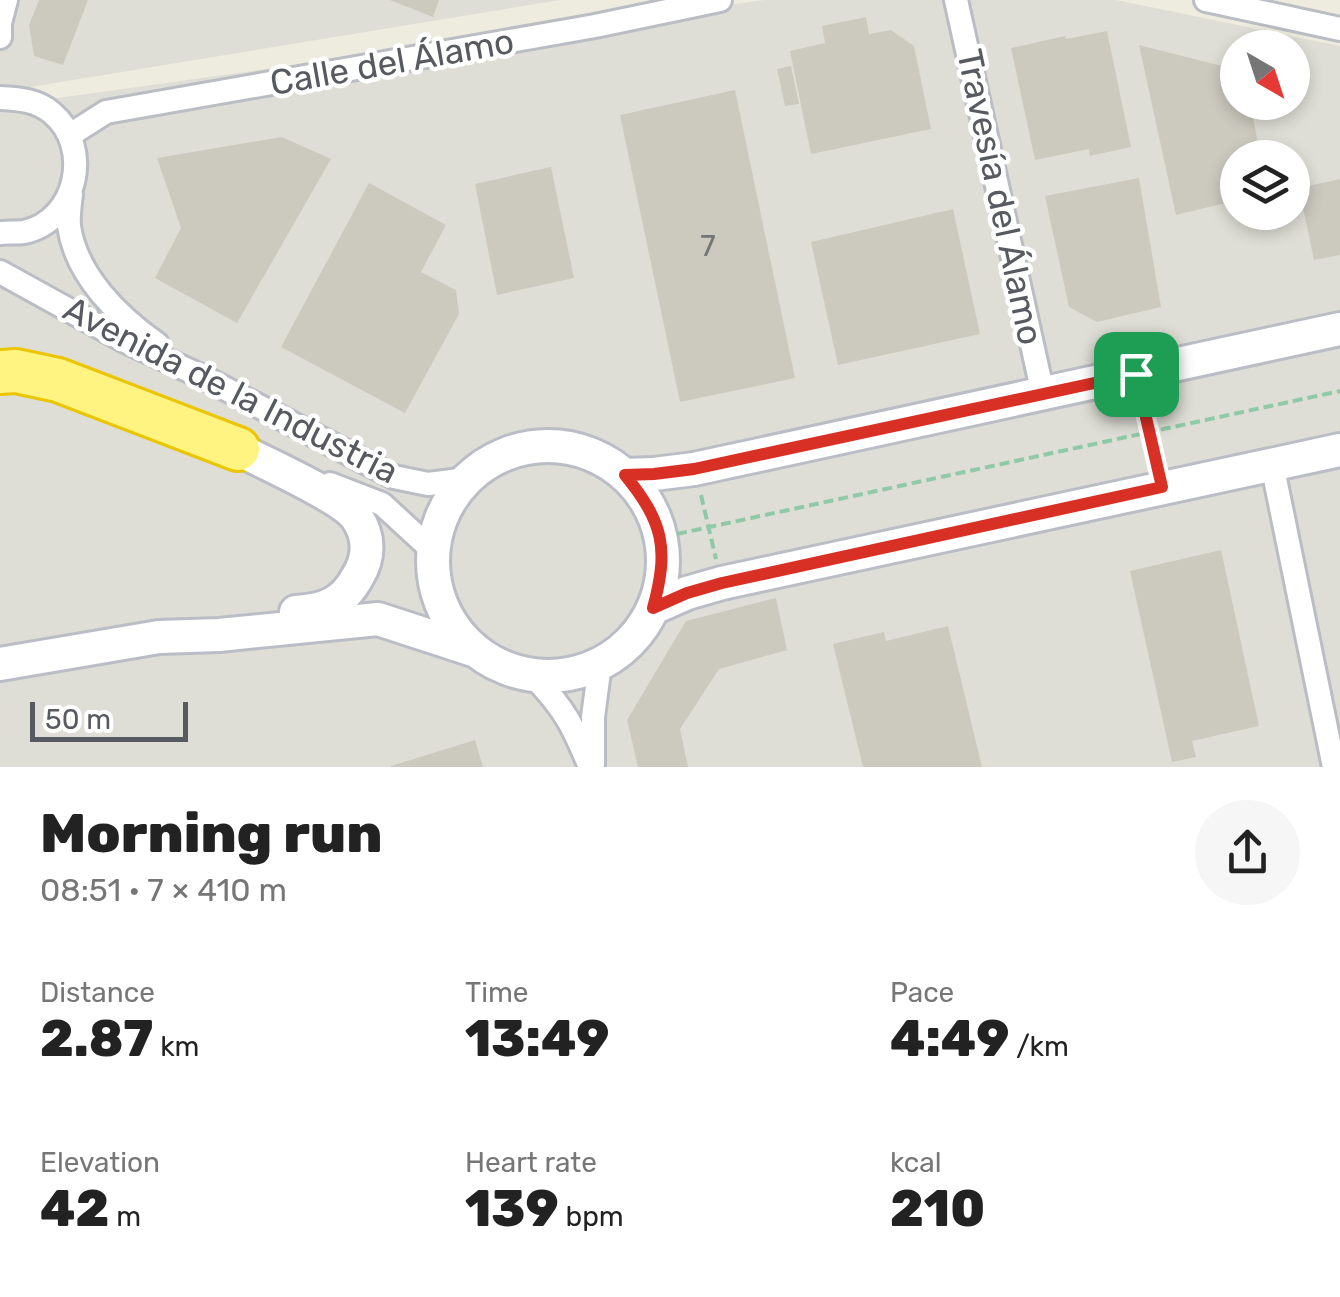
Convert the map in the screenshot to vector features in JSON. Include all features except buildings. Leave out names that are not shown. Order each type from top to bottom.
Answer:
[{"type":"highway","points":[[0,372],[16,371],[58,380],[238,450]]},
{"type":"street","points":[[0,36],[6,0]]},
{"type":"street","points":[[595,26],[605,0]]},
{"type":"street","name":"Calle del Álamo","points":[[70,135],[106,112],[595,26],[720,0]]},
{"type":"street","name":"Travesía del Álamo","points":[[956,0],[1043,394]]},
{"type":"street","points":[[1206,0],[1340,29]]},
{"type":"street","points":[[0,98],[27,100],[52,113],[70,135],[77,164],[69,225],[77,254],[93,282],[128,324],[205,378]]},
{"type":"street","points":[[0,233],[26,232],[53,218],[71,194]]},
{"type":"street","name":"Avenida de la Industria","points":[[0,272],[125,341],[205,378],[394,477],[428,484],[468,479]]},
{"type":"street","points":[[625,475],[694,469],[1340,329]]},
{"type":"street","points":[[159,636],[378,619],[473,650],[501,667],[534,676],[568,675],[600,664],[632,640],[653,608],[663,573],[661,537],[648,503],[625,475],[593,454],[562,447],[518,450],[491,462],[468,479],[440,520],[433,562],[439,602],[453,628],[473,650]]},
{"type":"street","points":[[238,450],[382,504],[433,562]]},
{"type":"street","points":[[6,662],[159,636],[238,616],[323,610],[344,596],[359,576],[368,554],[366,536],[356,516],[334,499],[238,450]]},
{"type":"street","points":[[653,608],[722,583],[1340,450]]},
{"type":"street","points":[[1272,464],[1334,767]]},
{"type":"street","points":[[378,619],[405,602],[433,562]]},
{"type":"street","points":[[592,767],[600,664]]},
{"type":"street","points":[[534,676],[572,723],[592,767]]},
{"type":"path","points":[[1136,374],[1162,487]]},
{"type":"path","points":[[677,534],[1340,391]]},
{"type":"path","points":[[694,469],[722,583]]},
{"type":"shaded area","points":[[0,0],[560,0],[0,92]]},
{"type":"shaded area","points":[[764,0],[1116,0],[1262,30],[1220,30],[1220,120],[1310,120],[1310,40],[1340,46],[1340,767],[0,767],[0,106]]},
{"type":"route","points":[[1136,374],[1162,487],[722,583],[653,608],[663,573],[661,537],[648,503],[625,475],[694,469],[1136,374]]}]
